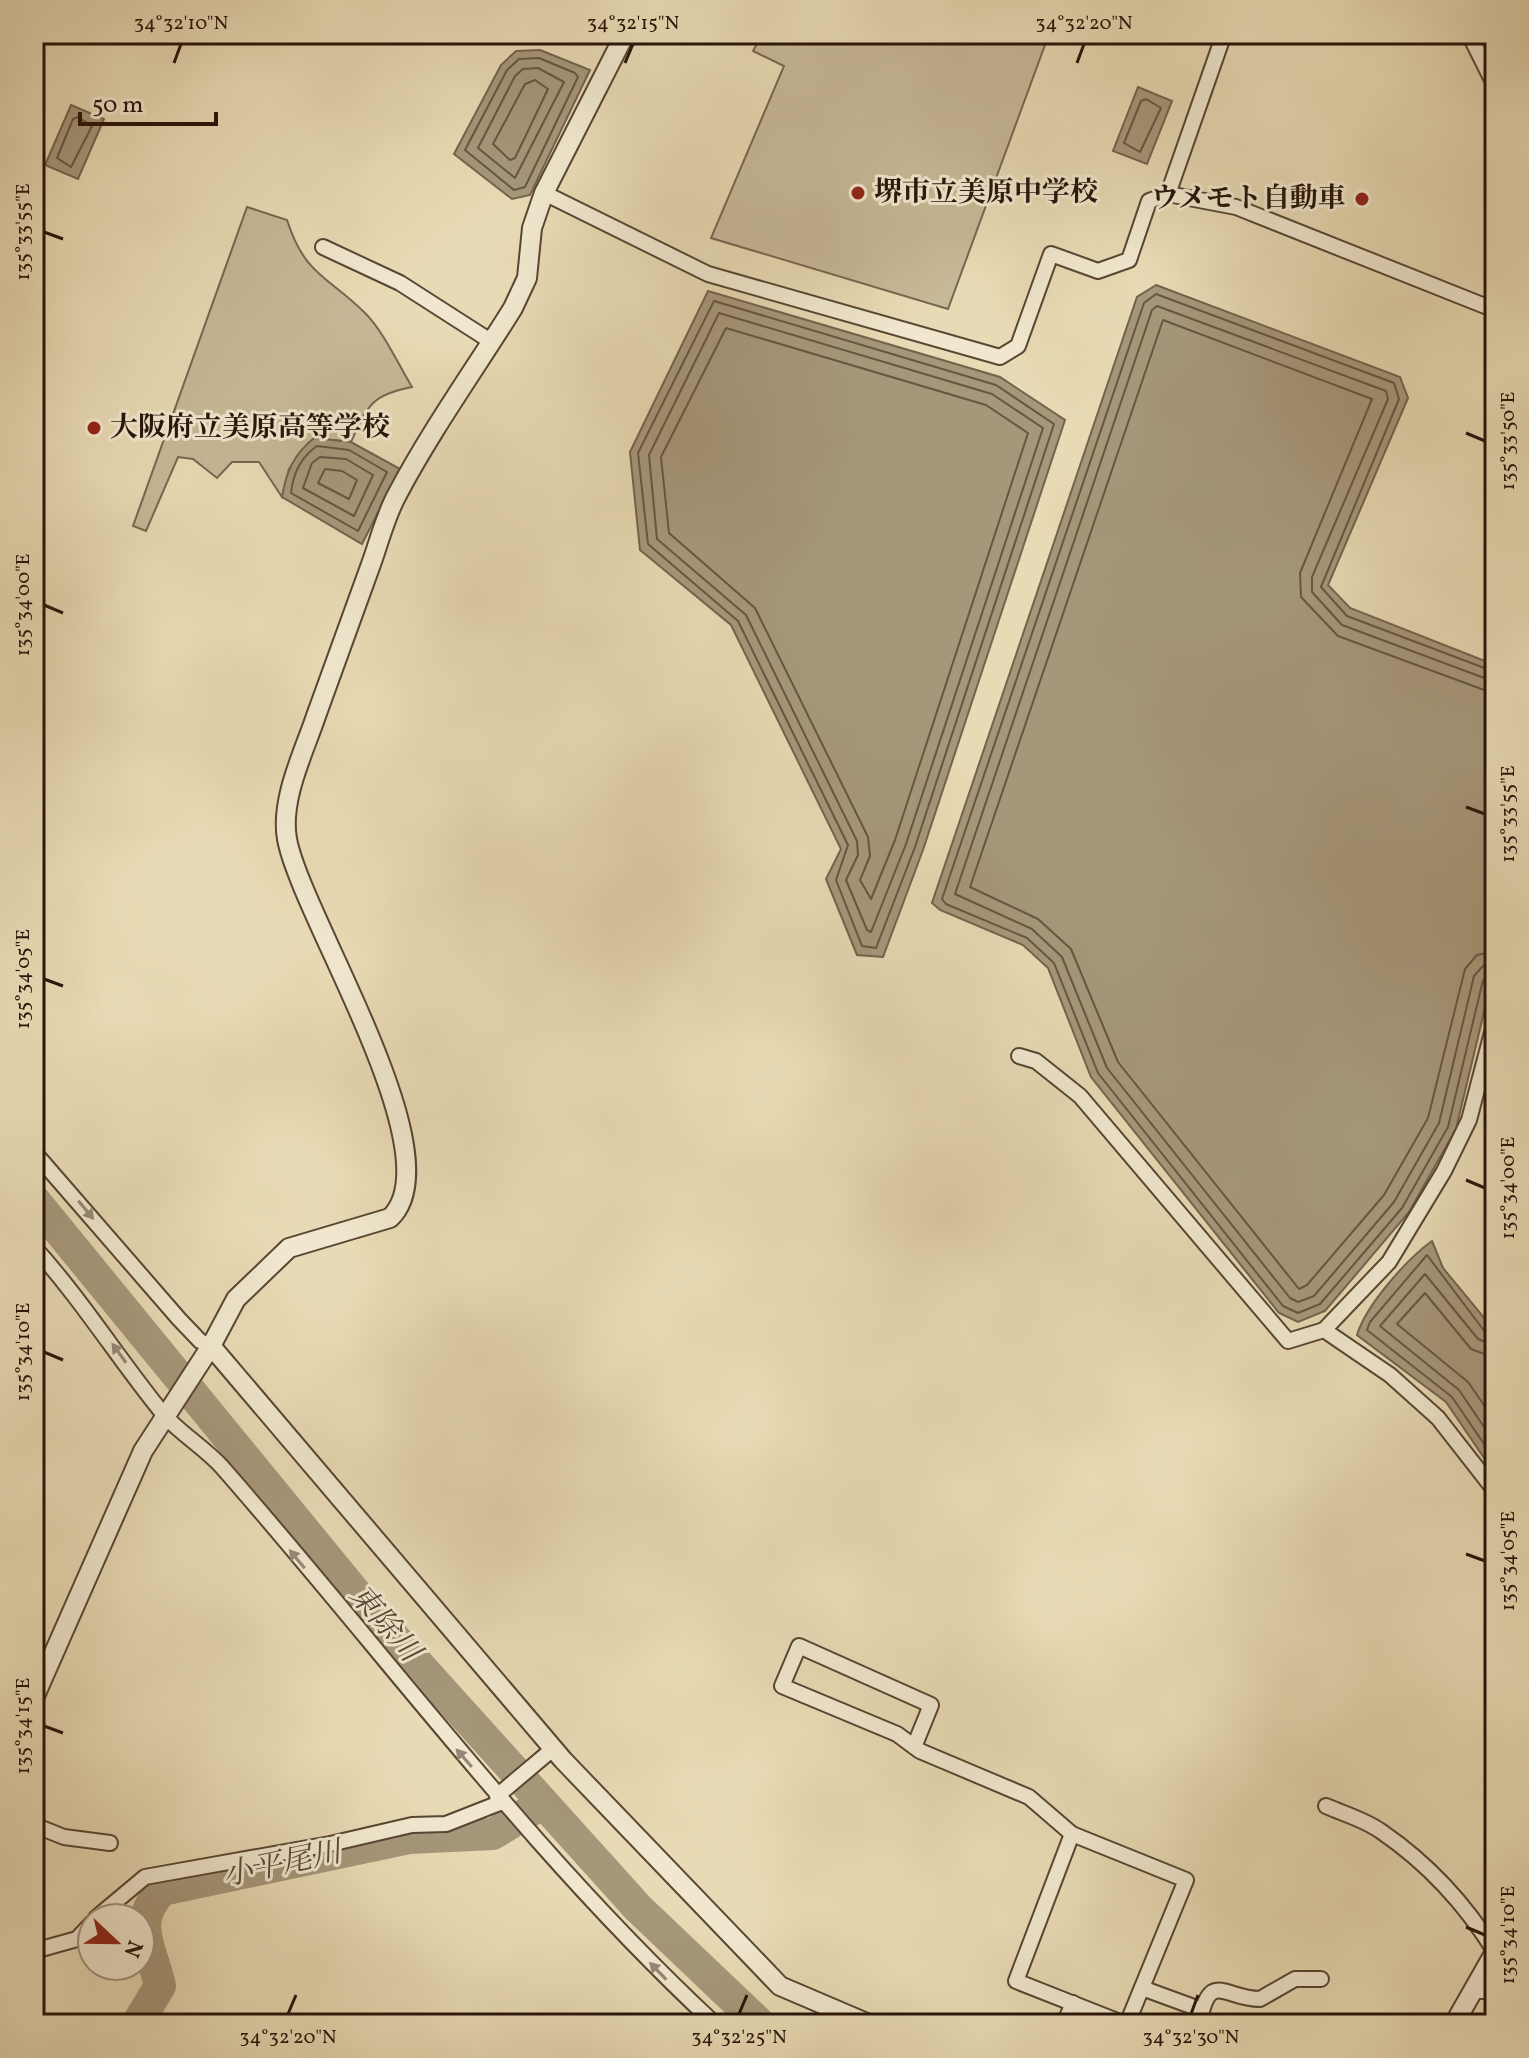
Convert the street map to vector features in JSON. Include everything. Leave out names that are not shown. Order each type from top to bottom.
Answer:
[{"type":"street","points":[[36,1685],[143,1451],[208,1352],[236,1299],[289,1248],[390,1218],[401,1207],[408,1180],[393,1099],[380,1058],[308,896],[287,838],[289,807],[343,639],[397,495],[492,342],[527,278],[532,228],[544,193],[625,34]]},
{"type":"street","points":[[1168,194],[1224,34]]},
{"type":"street","points":[[1469,34],[1495,86]]},
{"type":"street","points":[[544,193],[708,274],[1000,357],[1018,346],[1051,254],[1098,271],[1129,260],[1149,201],[1168,194],[1236,207],[1495,310]]},
{"type":"street","points":[[323,247],[400,283],[492,342]]},
{"type":"street","points":[[1019,1056],[1036,1061],[1080,1096],[1288,1341],[1324,1330],[1389,1262],[1444,1171],[1469,1120],[1495,1021]]},
{"type":"street","points":[[34,1152],[554,1748],[780,1986],[869,2024]]},
{"type":"street","points":[[34,1247],[168,1413],[220,1465],[576,1887],[701,2018],[715,2024]]},
{"type":"street","points":[[1324,1330],[1390,1375],[1438,1418],[1495,1491]]},
{"type":"street","points":[[914,1747],[931,1705],[799,1646],[782,1686],[897,1734],[914,1747],[1029,1797],[1072,1834],[1186,1880],[1126,2024],[1016,1981],[1072,1834]]},
{"type":"street","points":[[115,1902],[145,1877],[330,1844],[412,1825],[446,1824],[499,1799],[554,1748]]},
{"type":"street","points":[[1326,1806],[1380,1830],[1447,1888],[1475,1919],[1495,1952],[1476,1991],[1454,2024]]},
{"type":"street","points":[[34,1825],[64,1837],[110,1843]]},
{"type":"street","points":[[34,1951],[76,1939]]},
{"type":"street","points":[[1142,1988],[1201,2017],[1211,1992],[1222,1988],[1260,1999],[1295,1979],[1321,1979]]},
{"type":"street","points":[[1476,1991],[1495,1991]]},
{"type":"street","points":[[1064,2024],[1073,2003]]},
{"type":"shaded area","points":[[762,34],[1049,34],[948,309],[711,238],[784,66],[753,51]]},
{"type":"shaded area","points":[[247,207],[287,220],[294,239],[310,264],[372,321],[412,387],[388,394],[372,404],[351,442],[314,438],[289,469],[282,497],[259,462],[232,462],[217,478],[193,459],[178,457],[146,531],[133,526]]},
{"type":"water","points":[[540,50],[590,70],[530,195],[512,199],[454,154],[501,65],[516,51]]},
{"type":"water","points":[[1138,87],[1172,101],[1147,164],[1113,151]]},
{"type":"water","points":[[71,105],[104,119],[78,179],[45,165]]},
{"type":"water","points":[[1156,285],[1400,377],[1408,398],[1328,585],[1350,608],[1495,665],[1495,966],[1456,1129],[1409,1212],[1325,1311],[1298,1322],[1279,1313],[1091,1077],[1048,968],[1023,945],[940,910],[932,903],[1137,297]]},
{"type":"water","points":[[708,291],[1000,377],[1065,420],[923,850],[883,957],[857,955],[826,879],[841,849],[731,625],[640,550],[630,452]]},
{"type":"water","points":[[314,438],[351,442],[400,469],[362,544],[282,497],[292,464]]},
{"type":"water","points":[[1432,1241],[1443,1268],[1495,1331],[1495,1474],[1446,1402],[1357,1335],[1369,1310],[1388,1284]]},
{"type":"waterway","name":"東除川","points":[[34,1200],[371,1612],[638,1908],[760,2024]]},
{"type":"waterway","name":"小平尾川","points":[[137,2024],[160,1986],[145,1925],[152,1902],[162,1890],[409,1838],[493,1834],[543,1803]]},
{"type":"place","name":"堺市立美原中学校","points":[[858,193]]},
{"type":"place","name":"ウメモト自動車","points":[[1362,199]]},
{"type":"place","name":"大阪府立美原高等学校","points":[[94,428]]}]
